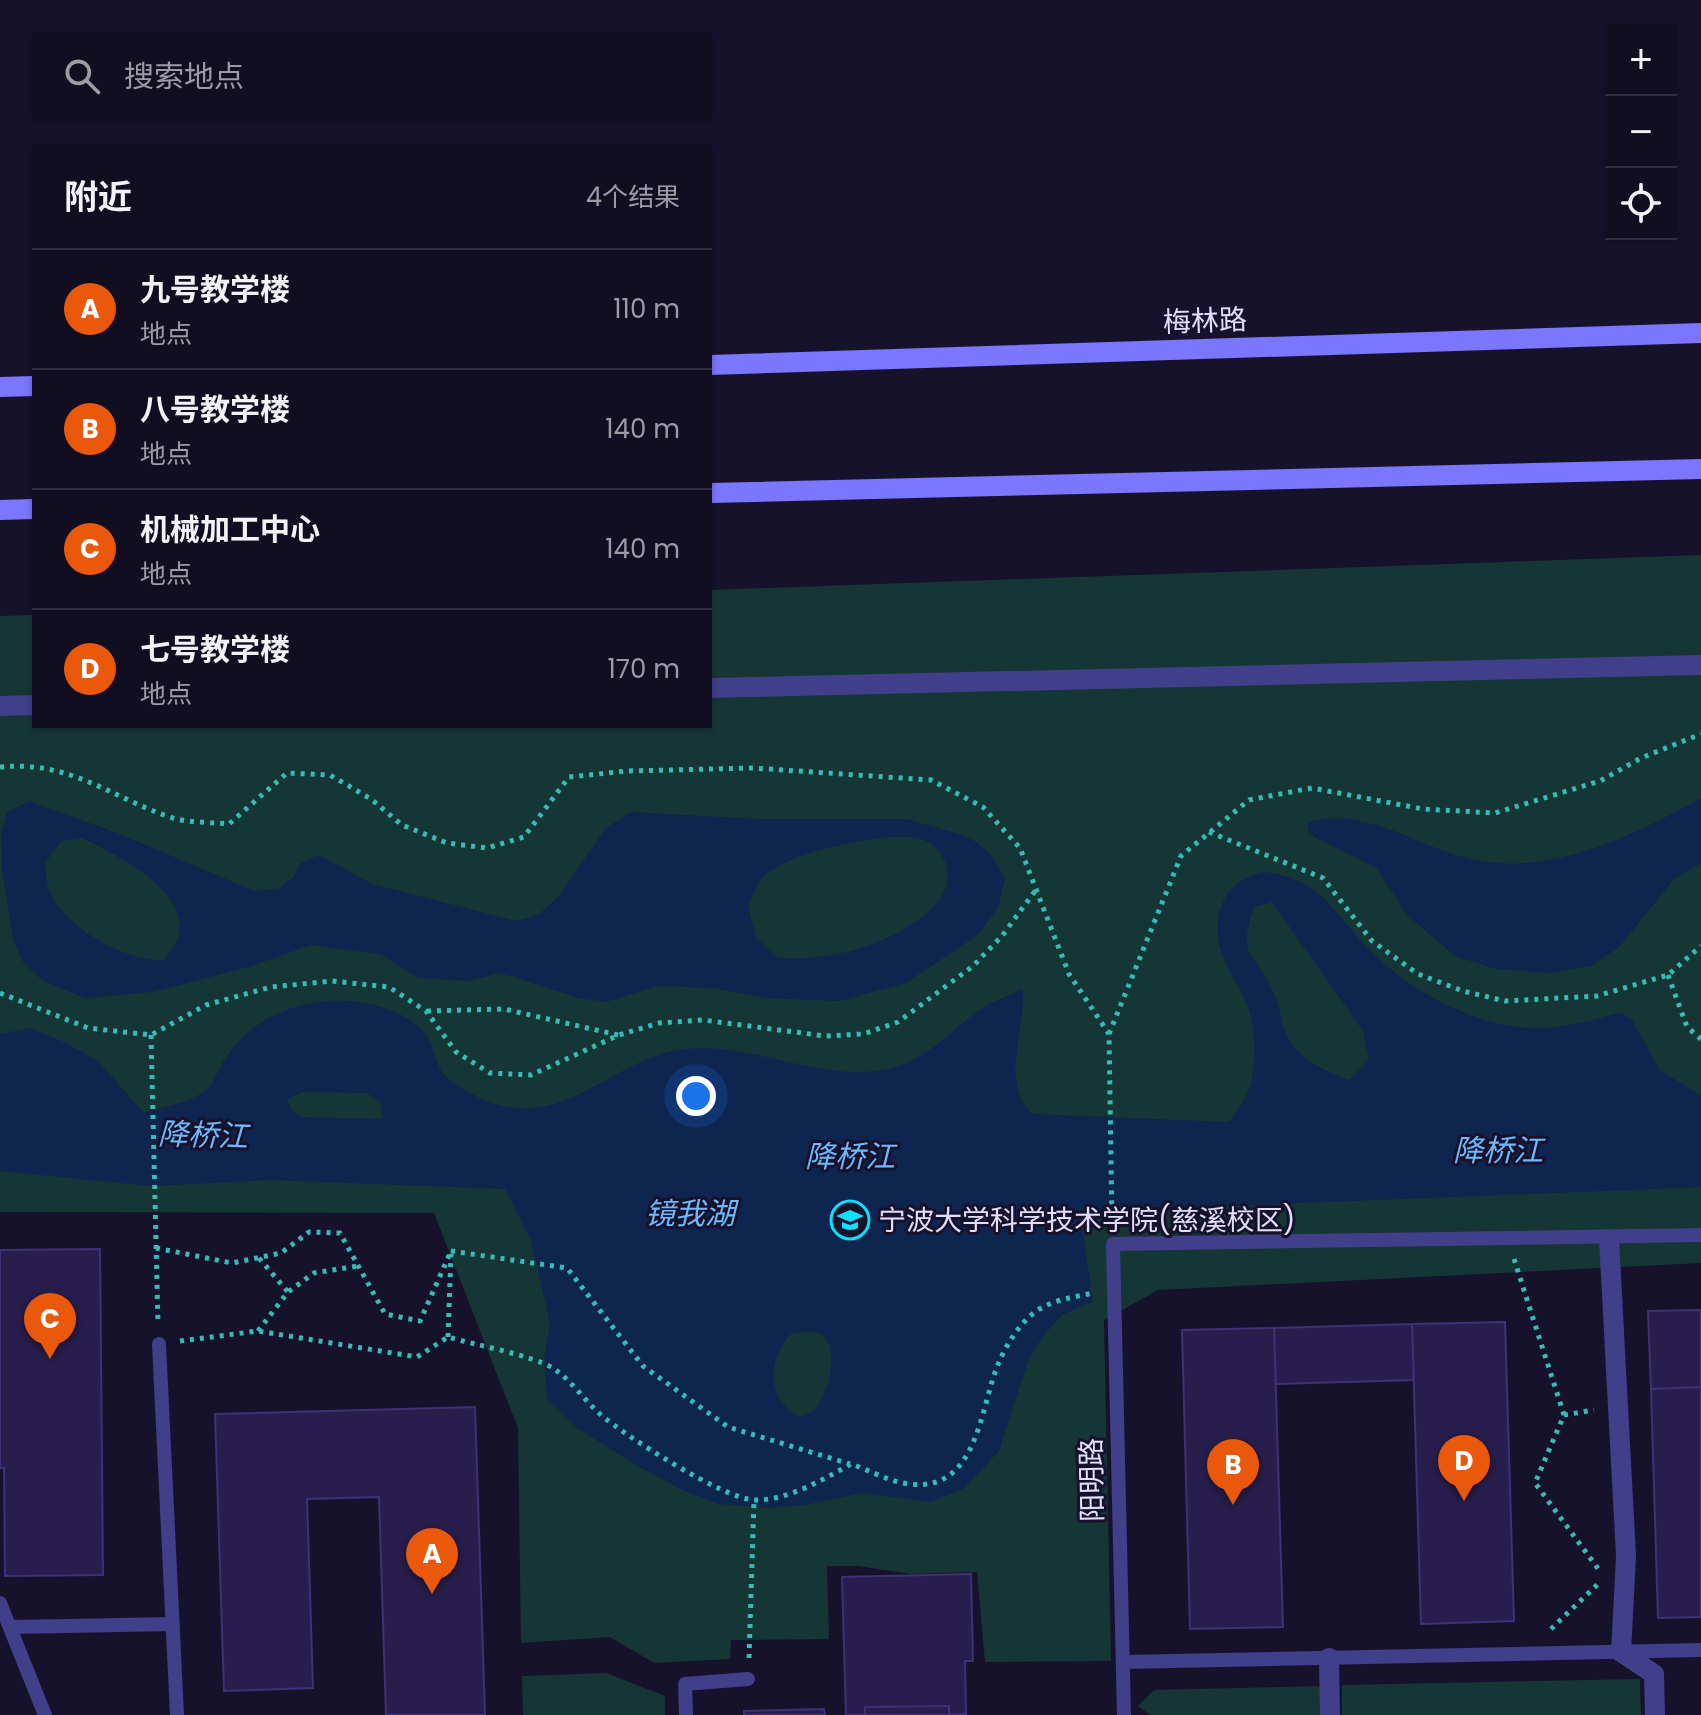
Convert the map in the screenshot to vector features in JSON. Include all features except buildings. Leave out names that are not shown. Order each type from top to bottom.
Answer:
[{"type":"main road","name":"梅林路","points":[[712,365],[1701,333]]},
{"type":"main road","points":[[0,387],[32,386]]},
{"type":"main road","points":[[712,493],[1701,469]]},
{"type":"main road","points":[[0,510],[32,509]]},
{"type":"street","points":[[712,688],[1701,665]]},
{"type":"street","points":[[0,706],[32,705]]},
{"type":"street","points":[[1609,1239],[1626,1556],[1621,1652],[1654,1674],[1655,1715]]},
{"type":"street","points":[[1329,1658],[1330,1715]]},
{"type":"lane","points":[[1508,1240],[1701,1235]]},
{"type":"lane","name":"阳明路","points":[[1124,1715],[1113,1244],[1508,1240]]},
{"type":"lane","points":[[159,1344],[177,1715]]},
{"type":"lane","points":[[0,1603],[45,1715]]},
{"type":"lane","points":[[12,1627],[173,1624]]},
{"type":"lane","points":[[1123,1662],[1701,1650]]},
{"type":"lane","points":[[686,1715],[685,1684],[748,1679]]},
{"type":"path","points":[[1112,1226],[1109,1034],[1181,856],[1209,832],[1249,800],[1312,788],[1423,809],[1495,813],[1600,781],[1641,758],[1701,734]]},
{"type":"path","points":[[0,767],[20,765],[83,776],[174,818],[229,824],[287,773],[330,775],[371,799],[402,825],[447,843],[487,848],[524,837],[569,777],[627,771],[753,768],[931,780],[983,807],[1020,848],[1069,974],[1109,1034]]},
{"type":"path","points":[[1209,832],[1323,878],[1372,941],[1418,974],[1463,991],[1505,1001],[1597,996],[1668,975],[1701,946]]},
{"type":"path","points":[[0,993],[88,1028],[151,1035],[206,1005],[271,987],[332,981],[389,987],[426,1011],[456,1052],[490,1073],[531,1075],[619,1035],[659,1023],[703,1020],[825,1036],[863,1034],[898,1022],[973,966],[1002,936],[1035,891]]},
{"type":"path","points":[[1668,975],[1687,1027],[1701,1039]]},
{"type":"path","points":[[426,1011],[504,1009],[619,1035]]},
{"type":"path","points":[[151,1035],[159,1344],[258,1331],[417,1357],[448,1337],[550,1366],[573,1383],[599,1413],[637,1443],[694,1475],[754,1500],[800,1489],[851,1464]]},
{"type":"path","points":[[156,1248],[232,1263],[281,1253],[309,1232],[340,1233],[385,1314],[420,1321],[451,1251]]},
{"type":"path","points":[[1508,1240],[1564,1415],[1535,1483],[1605,1578],[1524,1654]]},
{"type":"path","points":[[451,1251],[567,1268],[643,1366],[728,1427],[909,1484],[924,1484],[953,1474],[975,1441],[999,1364],[1025,1322],[1037,1310],[1065,1298],[1114,1289]]},
{"type":"path","points":[[448,1337],[451,1251]]},
{"type":"path","points":[[259,1258],[288,1292]]},
{"type":"path","points":[[258,1331],[288,1292],[314,1273],[358,1266]]},
{"type":"path","points":[[748,1679],[754,1500]]},
{"type":"green space","name":"宁波大学科学技术学院(慈溪校区)","points":[[1701,555],[1701,1263],[1158,1290],[1104,1320],[1111,1661],[985,1662],[977,1572],[910,1574],[859,1566],[827,1566],[829,1639],[731,1640],[730,1659],[654,1663],[610,1637],[521,1643],[518,1428],[434,1213],[0,1212],[0,616],[32,615],[32,728],[712,728],[712,590]]},
{"type":"green space","points":[[606,1673],[665,1696],[665,1715],[523,1715],[522,1676]]},
{"type":"green space","points":[[1640,1679],[1641,1715],[1342,1715],[1342,1685]]},
{"type":"green space","points":[[1321,1686],[1322,1715],[1150,1715],[1138,1706],[1154,1690]]},
{"type":"water","points":[[1701,798],[1701,863],[1674,879],[1619,947],[1591,966],[1548,973],[1496,969],[1455,956],[1408,916],[1376,868],[1316,838],[1309,832],[1307,823],[1349,819],[1370,823],[1470,859],[1530,863],[1590,850],[1620,839]]},
{"type":"water","points":[[29,801],[120,834],[254,891],[279,889],[293,877],[302,862],[319,855],[373,884],[516,921],[538,915],[558,897],[606,828],[631,812],[757,819],[907,819],[969,837],[990,853],[1005,878],[998,907],[979,934],[906,983],[839,1001],[764,998],[714,988],[656,986],[606,1002],[579,998],[500,973],[468,981],[418,978],[380,954],[311,945],[248,967],[153,992],[85,998],[43,981],[23,962],[13,940],[2,869],[1,834],[7,812]],"holes":[[[887,837],[922,839],[934,847],[945,862],[948,875],[946,886],[941,897],[925,915],[879,941],[851,951],[808,958],[778,958],[756,938],[748,906],[760,881],[772,870],[821,850]],[[82,838],[141,871],[173,903],[180,921],[177,940],[163,960],[147,959],[113,948],[81,928],[56,903],[48,886],[45,863],[61,841]]]},
{"type":"water","name":"镜我湖","points":[[1263,872],[1282,875],[1312,888],[1401,978],[1464,1013],[1509,1026],[1543,1028],[1576,1024],[1621,1012],[1632,1020],[1660,1070],[1701,1096],[1701,1187],[1080,1212],[1093,1301],[1062,1315],[1042,1337],[1028,1361],[999,1451],[963,1489],[930,1502],[862,1493],[804,1505],[769,1508],[718,1504],[680,1489],[576,1427],[547,1398],[544,1359],[550,1323],[531,1241],[505,1189],[271,1180],[150,1186],[0,1171],[0,1034],[30,1028],[64,1042],[98,1061],[143,1112],[183,1102],[205,1091],[234,1047],[270,1018],[298,1006],[330,1001],[368,1004],[405,1017],[425,1033],[442,1072],[452,1082],[493,1103],[524,1109],[548,1106],[571,1098],[638,1063],[686,1049],[735,1051],[833,1070],[883,1070],[925,1053],[984,1007],[1023,989],[1015,1071],[1022,1101],[1032,1114],[1229,1122],[1251,1084],[1254,1036],[1247,1004],[1222,954],[1217,927],[1223,902],[1229,892],[1250,876]],"holes":[[[1272,902],[1363,1031],[1369,1060],[1349,1080],[1318,1066],[1292,1044],[1273,991],[1250,953],[1247,937],[1254,907]],[[302,1092],[367,1093],[381,1103],[382,1119],[302,1117],[292,1111],[287,1099]],[[812,1332],[825,1338],[830,1346],[831,1368],[825,1392],[814,1410],[800,1417],[789,1410],[775,1390],[774,1366],[792,1333]]]},
{"type":"place","name":"宁波大学科学技术学院(慈溪校区)","points":[[850,1220]]},
{"type":"place","name":"机械加工中心","points":[[50,1359]]},
{"type":"place","name":"七号教学楼","points":[[1464,1501]]},
{"type":"place","name":"八号教学楼","points":[[1233,1505]]},
{"type":"place","name":"九号教学楼","points":[[432,1594]]},
{"type":"water label","name":"降桥江","points":[[203,1135]]},
{"type":"water label","name":"降桥江","points":[[1498,1150]]},
{"type":"water label","name":"降桥江","points":[[850,1156]]}]
